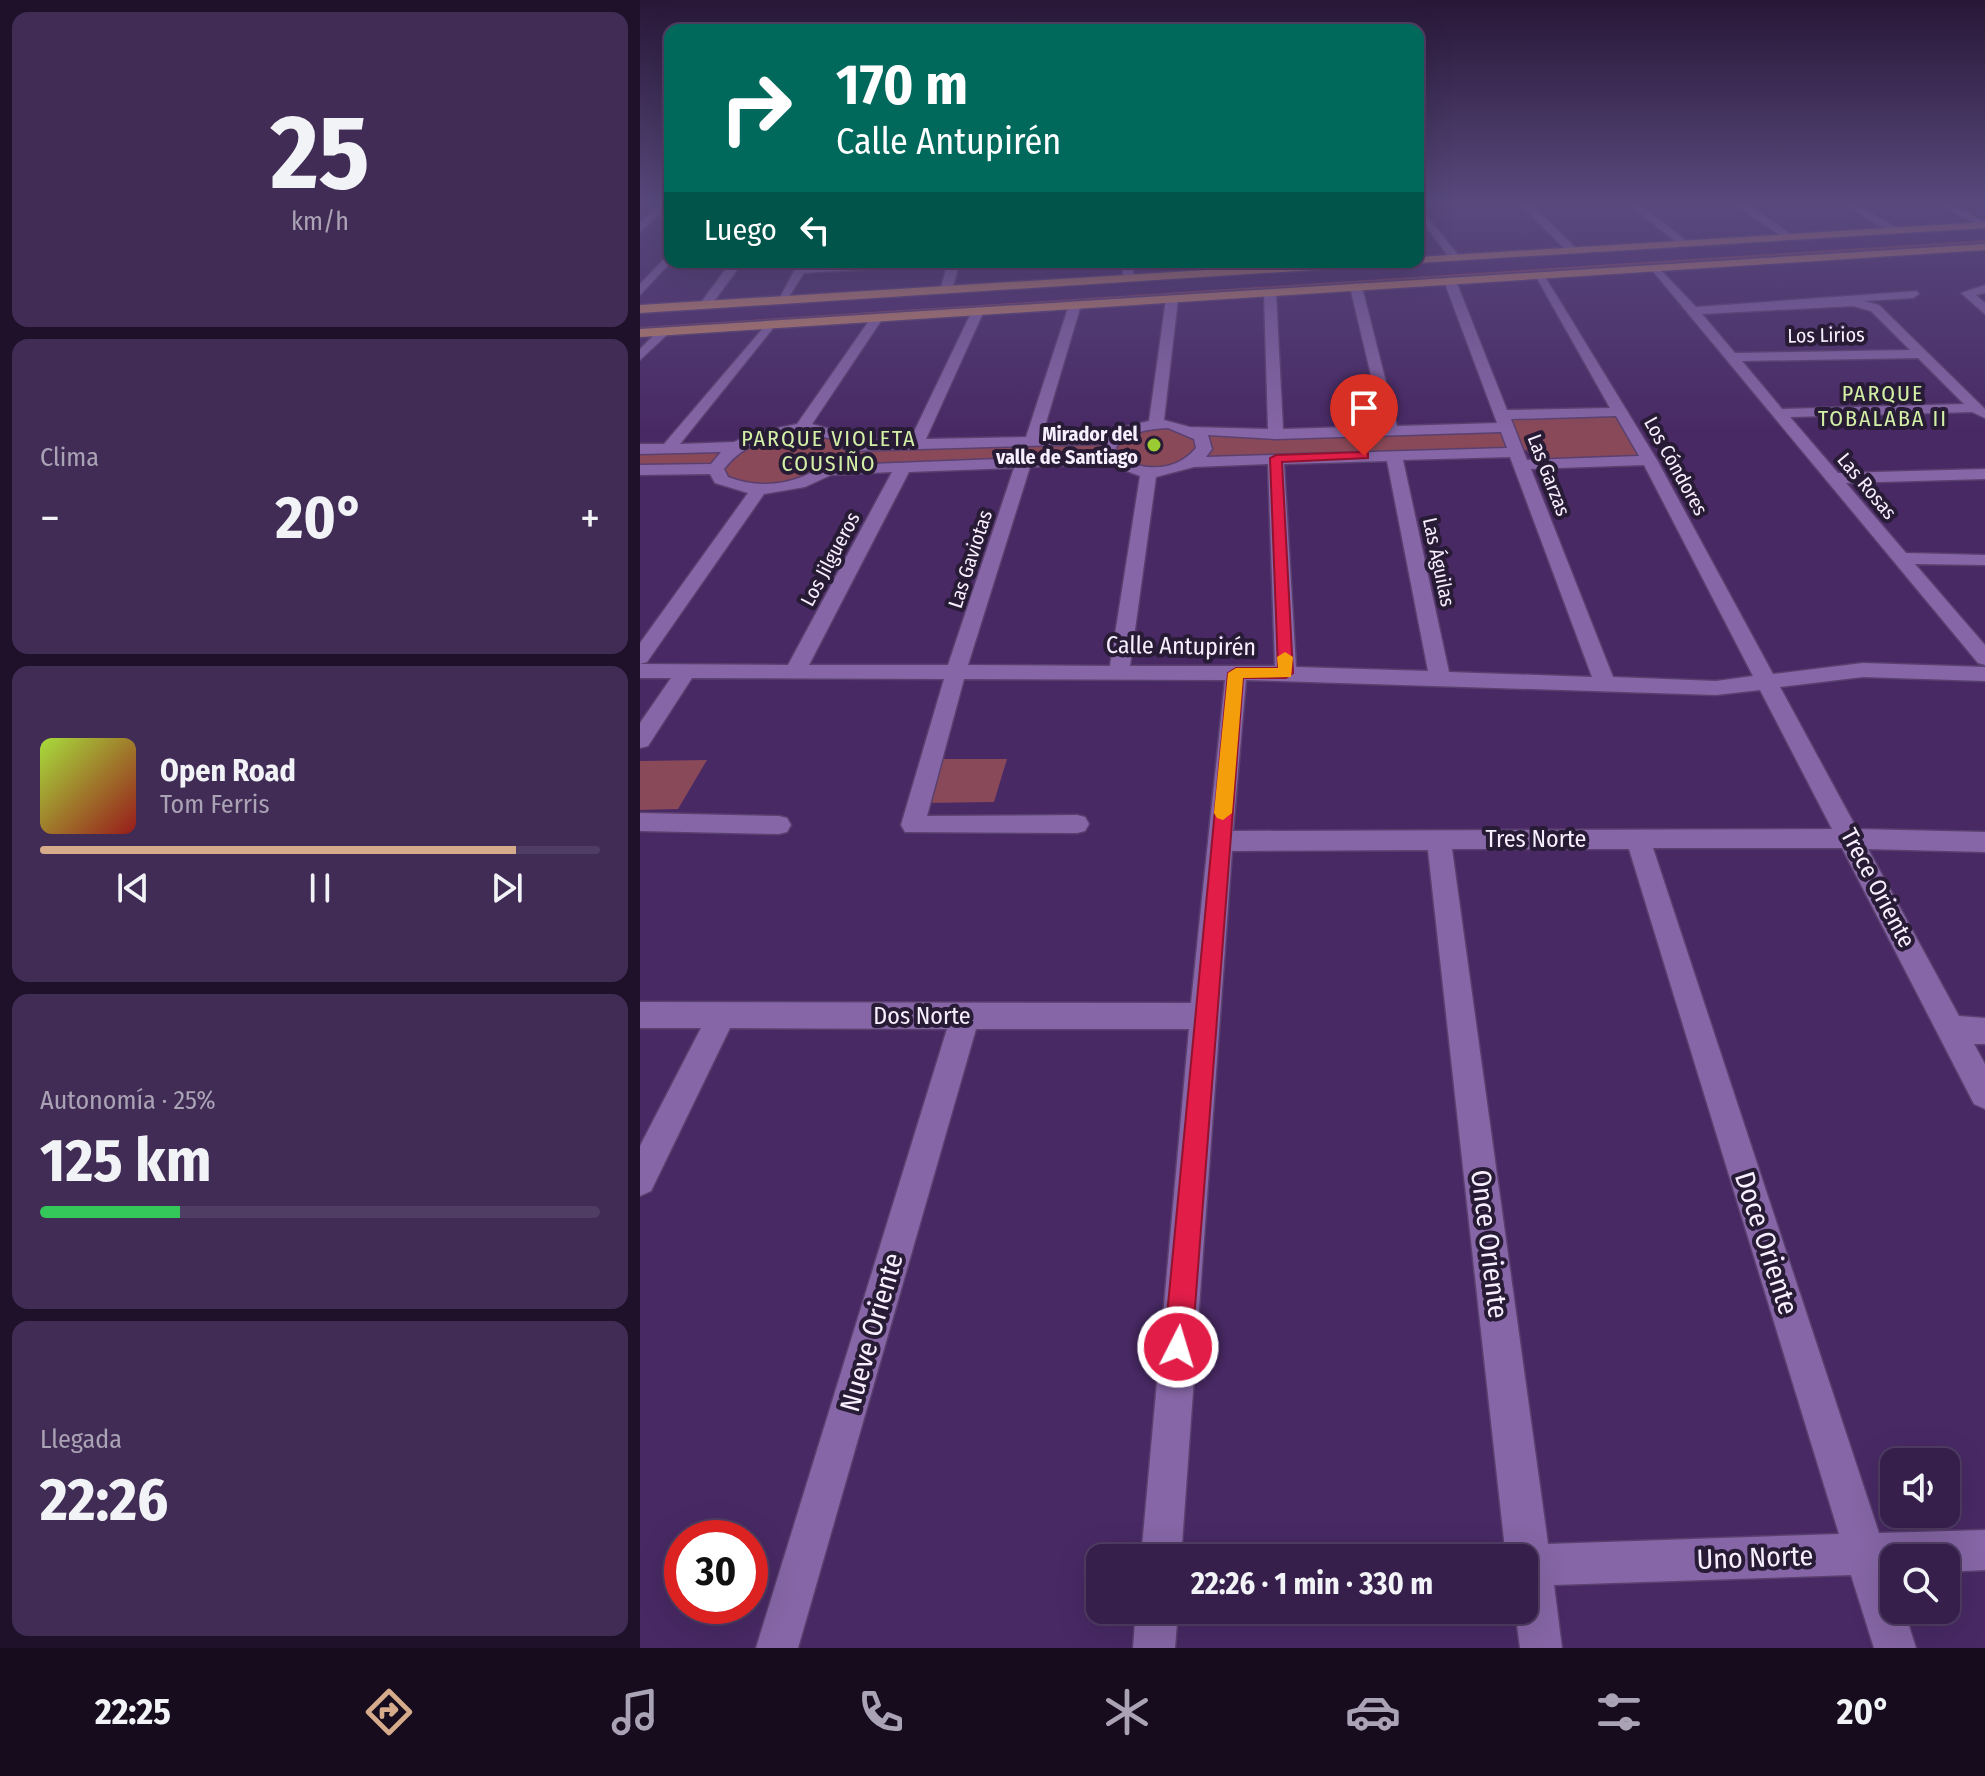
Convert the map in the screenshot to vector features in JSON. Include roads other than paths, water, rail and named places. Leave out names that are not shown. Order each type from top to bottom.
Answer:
[{"type":"main road","points":[[640,309],[1129,278]]},
{"type":"main road","points":[[1225,295],[1247,292],[1258,282],[1253,278]]},
{"type":"main road","points":[[640,333],[1495,278]]},
{"type":"main road","points":[[1075,305],[1063,302],[1058,293],[1085,281]]},
{"type":"street","points":[[705,305],[725,278]]},
{"type":"street","points":[[781,300],[795,278]]},
{"type":"street","points":[[946,290],[949,278]]},
{"type":"street","name":"Los Cóndores","points":[[1540,278],[1649,460],[1769,682]]},
{"type":"street","name":"Las Rosas","points":[[1665,278],[1985,658]]},
{"type":"street","name":"Las Garzas","points":[[1450,281],[1606,685]]},
{"type":"street","points":[[1356,287],[1391,430]]},
{"type":"street","points":[[1985,289],[1967,293],[1985,310]]},
{"type":"street","points":[[1270,293],[1276,434]]},
{"type":"street","points":[[1853,302],[1859,298],[1913,294]]},
{"type":"street","points":[[1156,424],[1172,299]]},
{"type":"street","points":[[1693,311],[1853,302],[1875,308],[1980,412]]},
{"type":"street","points":[[1033,440],[1075,305]]},
{"type":"street","points":[[916,444],[978,311]]},
{"type":"street","points":[[801,429],[877,318]]},
{"type":"street","points":[[668,449],[770,324]]},
{"type":"street","points":[[640,356],[665,331]]},
{"type":"street","name":"Los Lirios","points":[[1732,357],[1920,354]]},
{"type":"street","points":[[1619,412],[1391,430],[1276,434],[1194,430],[1156,424],[1131,429],[1113,439],[1108,446],[1111,459],[1119,466],[1149,472],[1192,462],[1394,455],[1649,460]]},
{"type":"street","points":[[1780,413],[1980,412]]},
{"type":"street","points":[[716,469],[722,458],[736,447],[767,434],[801,429],[823,430],[839,436],[847,446]]},
{"type":"street","points":[[1192,462],[1204,449],[1201,436],[1194,430]]},
{"type":"street","points":[[847,446],[1113,439]]},
{"type":"street","points":[[716,469],[721,480],[736,488],[759,490],[809,481],[843,458],[847,446]]},
{"type":"street","points":[[640,449],[736,447]]},
{"type":"street","name":"Las Águilas","points":[[1394,455],[1440,679]]},
{"type":"street","points":[[1276,458],[1286,673]]},
{"type":"street","points":[[829,470],[1111,459]]},
{"type":"street","name":"Las Gaviotas","points":[[1024,461],[957,670],[913,825],[1077,824]]},
{"type":"street","name":"Los Jilgueros","points":[[795,671],[903,467]]},
{"type":"street","points":[[642,473],[716,469]]},
{"type":"street","points":[[1119,671],[1149,472]]},
{"type":"street","points":[[1835,478],[1985,474]]},
{"type":"street","points":[[640,657],[759,490]]},
{"type":"street","points":[[1903,558],[1985,560]]},
{"type":"street","name":"Calle Antupirén","points":[[640,671],[1286,673],[1716,688],[1863,670],[1985,674]]},
{"type":"street","points":[[640,740],[686,671]]},
{"type":"street","points":[[1162,1544],[1204,1016],[1236,673]]},
{"type":"street","name":"Trece Oriente","points":[[1769,682],[1985,1094]]},
{"type":"street","points":[[640,822],[779,825]]},
{"type":"street","name":"Tres Norte","points":[[1221,841],[1851,838],[1985,842]]},
{"type":"street","name":"Doce Oriente","points":[[1638,839],[1895,1648]]},
{"type":"street","name":"Once Oriente","points":[[1439,840],[1524,1544]]},
{"type":"street","name":"Dos Norte","points":[[640,1015],[1204,1016]]},
{"type":"street","points":[[640,1180],[722,1015]]},
{"type":"street","name":"Nueve Oriente","points":[[777,1648],[965,1016]]},
{"type":"street","points":[[1952,1029],[1985,1031]]},
{"type":"street","name":"Uno Norte","points":[[1538,1565],[1985,1550]]},
{"type":"street","points":[[1154,1648],[1156,1624]]},
{"type":"street","name":"Once Oriente","points":[[1537,1624],[1541,1648]]},
{"type":"place","name":"Mirador del valle de Santiago","points":[[1154,445]]},
{"type":"district","name":"PARQUE TOBALABA II","points":[[1883,406]]},
{"type":"district","name":"PARQUE VIOLETA COUSIÑO","points":[[829,450]]}]
